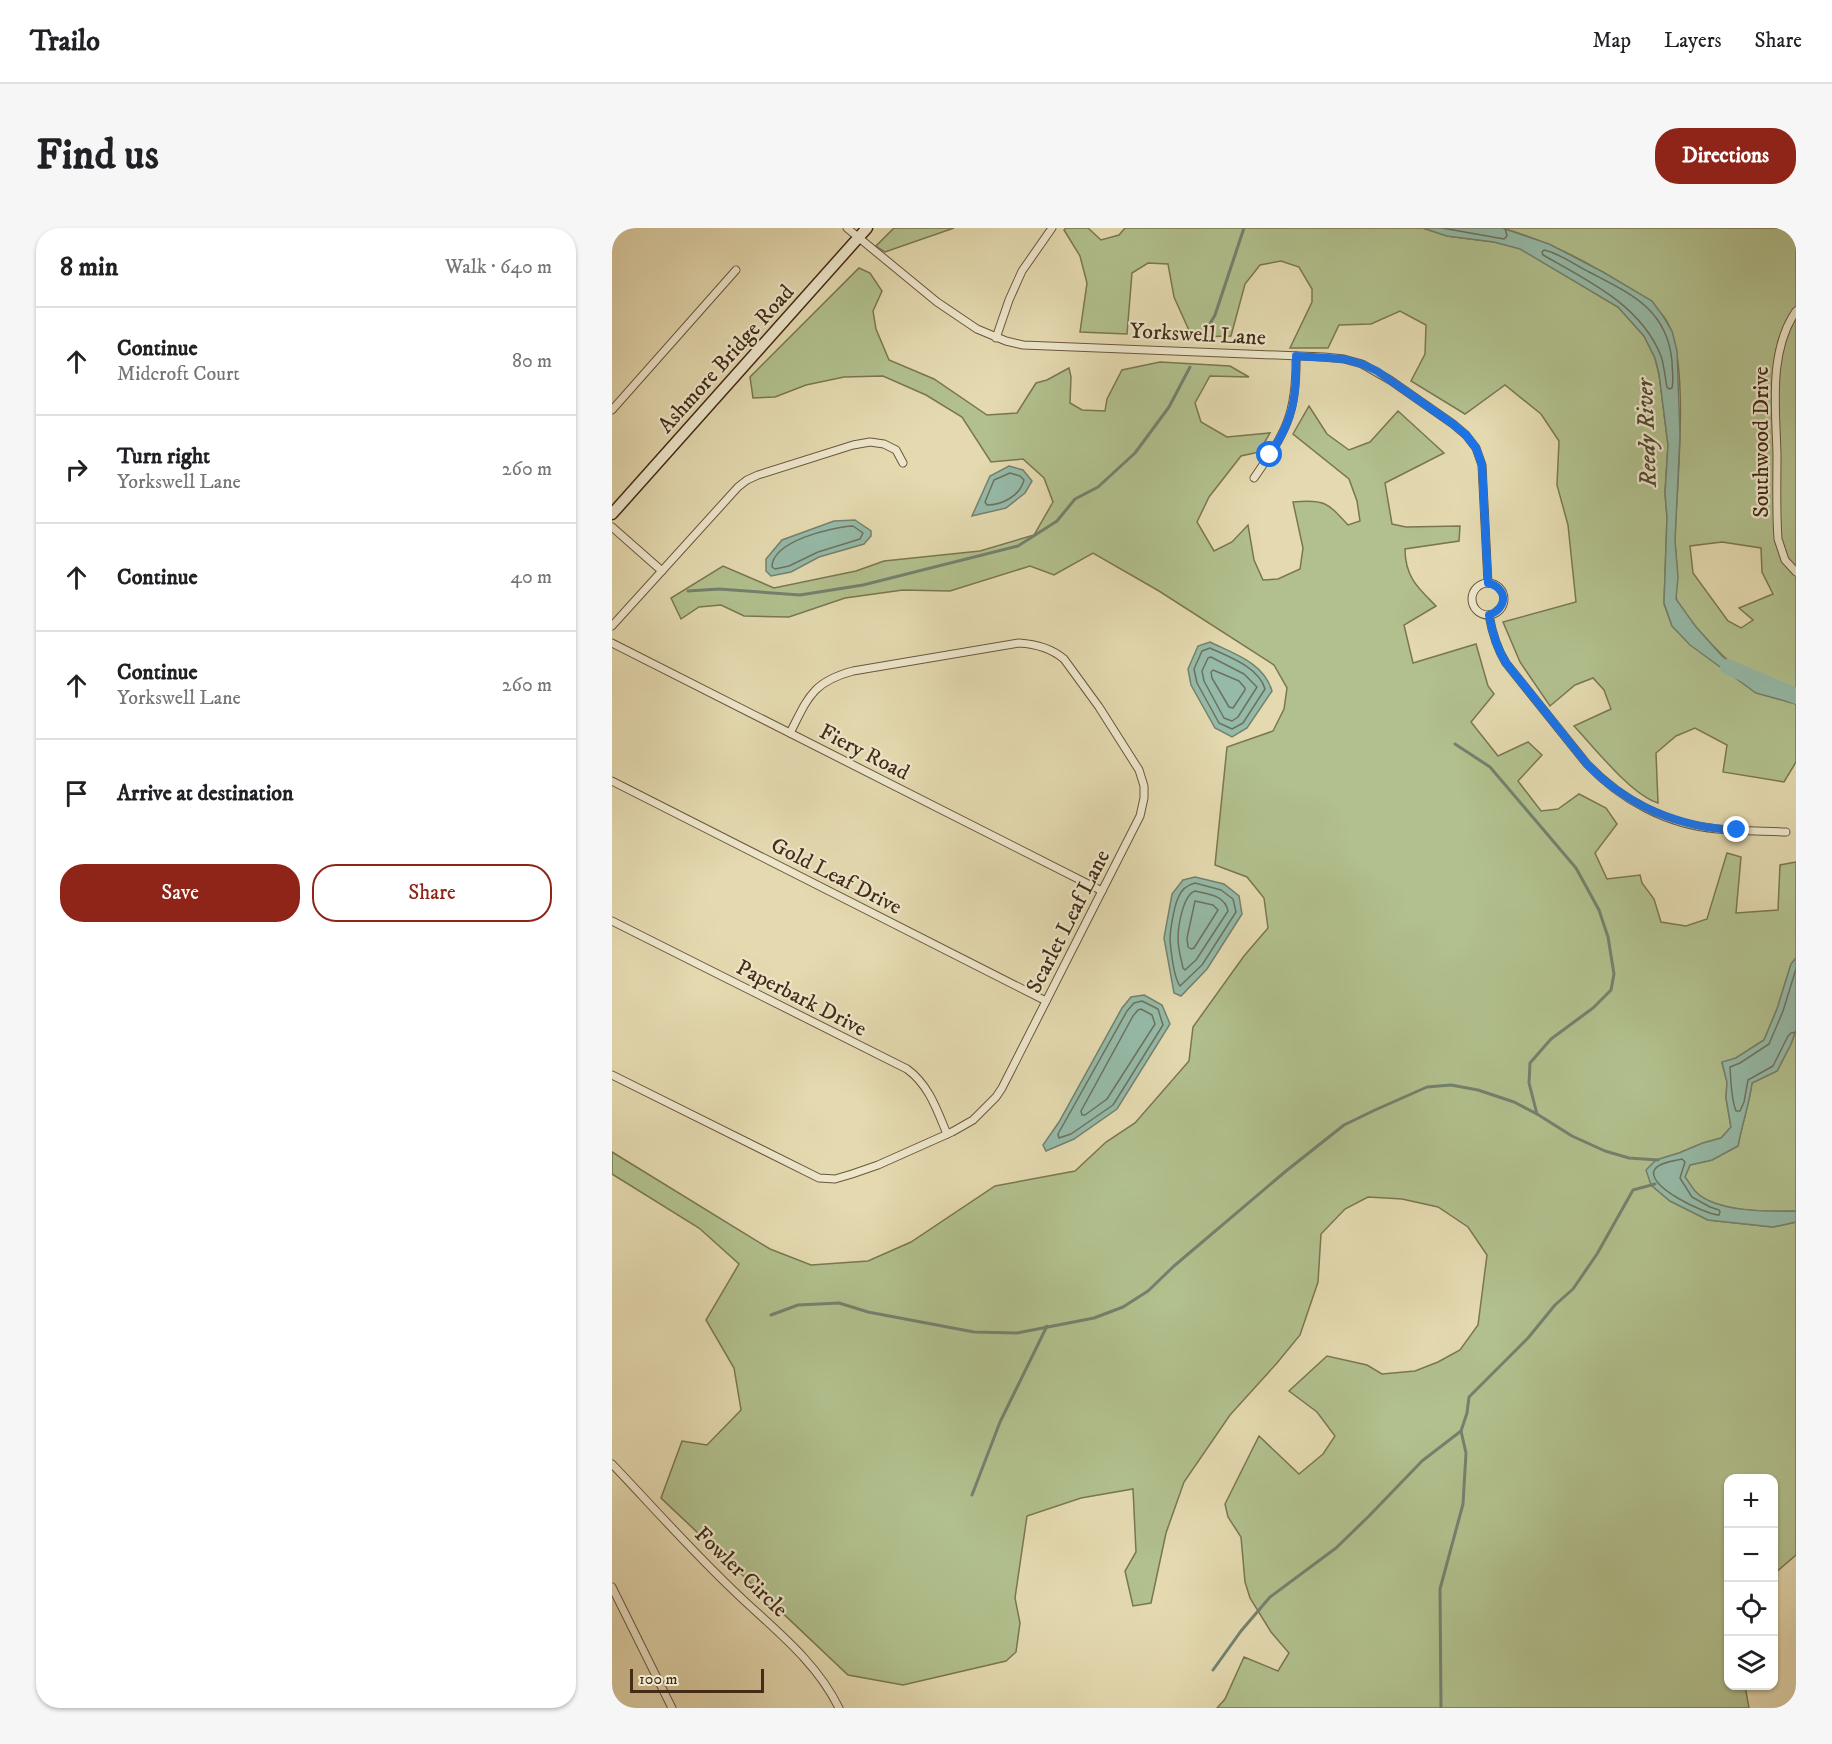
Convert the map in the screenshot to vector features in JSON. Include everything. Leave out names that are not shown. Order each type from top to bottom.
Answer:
[{"type":"main road","name":"Ashmore Bridge Road","points":[[612,514],[867,228]]},
{"type":"street","name":"Yorkswell Lane","points":[[847,228],[937,302],[977,329],[996,338],[1023,345],[1344,359],[1377,371],[1453,424],[1476,448],[1482,465],[1488,583]]},
{"type":"street","points":[[996,338],[1022,271],[1052,228]]},
{"type":"street","points":[[612,410],[736,270]]},
{"type":"street","name":"Southwood Drive","points":[[1796,311],[1780,349],[1776,377],[1778,539],[1785,560],[1796,572]]},
{"type":"street","points":[[1254,478],[1280,439],[1288,422],[1295,391],[1296,356]]},
{"type":"street","points":[[612,626],[747,480],[853,445],[870,442],[884,444],[896,450],[903,463]]},
{"type":"street","points":[[612,528],[662,571]]},
{"type":"street","points":[[1488,583],[1499,588],[1503,597],[1501,607],[1489,615],[1478,612],[1473,605],[1472,598],[1476,589],[1488,583]]},
{"type":"street","points":[[1489,615],[1493,636],[1506,663],[1587,764],[1615,789],[1639,805],[1666,818],[1692,825],[1716,829],[1786,832]]},
{"type":"street","name":"Fiery Road","points":[[612,643],[1102,891]]},
{"type":"street","name":"Scarlet Leaf Lane","points":[[612,1075],[819,1178],[835,1179],[852,1174],[947,1134],[973,1120],[996,1097],[1140,816],[1144,798],[1142,777],[1131,754],[1074,671],[1065,659],[1037,645],[1019,643],[840,675],[823,682],[815,689],[790,733]]},
{"type":"street","name":"Gold Leaf Drive","points":[[612,781],[1046,1001]]},
{"type":"street","name":"Paperbark Drive","points":[[612,921],[907,1070],[922,1083],[928,1092],[947,1134]]},
{"type":"street","name":"Fowler Circle","points":[[612,1464],[714,1571],[808,1661],[827,1685],[839,1708]]},
{"type":"street","points":[[612,1587],[672,1708]]},
{"type":"shaded area","points":[[894,228],[954,228],[885,252],[876,246]]},
{"type":"shaded area","points":[[1066,228],[1088,228],[1101,240],[1119,235],[1125,228],[1423,228],[1447,236],[1520,248],[1618,307],[1644,336],[1655,358],[1659,374],[1668,445],[1664,604],[1672,626],[1756,692],[1796,704],[1796,762],[1784,782],[1723,772],[1727,745],[1695,728],[1676,736],[1656,753],[1658,803],[1636,791],[1625,781],[1574,726],[1611,709],[1604,690],[1593,678],[1575,685],[1550,706],[1520,662],[1503,622],[1576,602],[1568,525],[1557,485],[1559,441],[1541,414],[1505,385],[1465,414],[1411,381],[1425,354],[1426,325],[1400,311],[1371,324],[1339,325],[1328,348],[1290,348],[1312,302],[1312,289],[1299,267],[1281,261],[1260,265],[1245,284],[1231,336],[1192,337],[1174,297],[1168,264],[1148,263],[1132,273],[1127,334],[1080,332],[1087,283],[1080,256],[1064,230]]},
{"type":"shaded area","points":[[1502,228],[1796,228],[1796,692],[1769,688],[1731,663],[1709,642],[1678,603],[1675,538],[1680,390],[1678,360],[1673,335],[1664,317],[1656,309],[1590,265],[1528,236]],"holes":[[[1722,542],[1761,548],[1762,572],[1773,594],[1739,608],[1753,620],[1741,628],[1728,621],[1693,573],[1690,546]]]},
{"type":"shaded area","points":[[859,268],[870,273],[882,291],[873,311],[876,329],[889,360],[934,379],[987,415],[1017,413],[1036,383],[1047,380],[1069,368],[1070,403],[1082,410],[1105,411],[1107,399],[1122,370],[1160,362],[1230,366],[1249,377],[1210,376],[1195,403],[1201,422],[1227,437],[1270,433],[1259,452],[1241,456],[1209,497],[1197,522],[1214,551],[1232,542],[1248,525],[1254,560],[1263,580],[1278,579],[1300,569],[1303,548],[1293,502],[1312,501],[1324,504],[1335,511],[1348,525],[1360,521],[1357,501],[1349,479],[1293,434],[1309,406],[1327,434],[1349,450],[1370,442],[1398,411],[1444,453],[1385,483],[1392,524],[1406,527],[1460,526],[1459,541],[1405,549],[1410,575],[1436,606],[1404,625],[1413,663],[1476,644],[1488,686],[1494,694],[1471,722],[1498,756],[1528,742],[1542,755],[1518,781],[1541,811],[1558,809],[1579,794],[1606,808],[1617,824],[1595,853],[1607,879],[1640,875],[1642,883],[1654,899],[1661,922],[1686,926],[1707,919],[1727,853],[1741,857],[1736,913],[1778,910],[1780,865],[1796,862],[1796,958],[1791,964],[1777,1009],[1764,1040],[1736,1058],[1722,1063],[1727,1082],[1726,1098],[1731,1127],[1721,1138],[1656,1160],[1651,1185],[1670,1201],[1708,1220],[1773,1227],[1796,1222],[1796,1555],[1778,1571],[1778,1474],[1724,1474],[1724,1690],[1746,1690],[1749,1708],[1217,1708],[1225,1699],[1244,1657],[1278,1671],[1289,1653],[1271,1632],[1250,1598],[1245,1582],[1241,1537],[1228,1517],[1225,1504],[1259,1436],[1299,1474],[1323,1454],[1335,1436],[1317,1412],[1289,1391],[1327,1356],[1367,1365],[1382,1374],[1415,1371],[1460,1350],[1478,1325],[1487,1255],[1468,1227],[1438,1207],[1402,1199],[1368,1197],[1345,1209],[1321,1234],[1318,1282],[1300,1335],[1230,1415],[1184,1482],[1166,1533],[1151,1603],[1133,1606],[1125,1571],[1136,1552],[1133,1489],[1081,1498],[1027,1516],[1015,1598],[1020,1623],[1016,1652],[1006,1661],[903,1685],[848,1675],[661,1498],[682,1441],[707,1445],[741,1410],[734,1368],[706,1320],[739,1264],[699,1228],[612,1174],[612,1152],[770,1249],[811,1265],[868,1261],[911,1242],[995,1186],[1075,1171],[1106,1142],[1135,1123],[1189,1061],[1193,1027],[1244,956],[1268,928],[1264,898],[1247,877],[1215,865],[1227,747],[1273,731],[1284,709],[1287,688],[1274,665],[1159,591],[1093,553],[1054,575],[1030,566],[950,591],[903,590],[845,598],[789,617],[744,616],[721,605],[699,607],[681,619],[671,598],[723,566],[774,588],[856,571],[884,561],[980,551],[1034,535],[1053,502],[1044,478],[1023,459],[991,462],[962,417],[926,395],[883,376],[844,377],[806,385],[775,397],[753,398],[750,377]]},
{"type":"shaded area","points":[[1796,1030],[1796,1211],[1743,1209],[1716,1204],[1705,1199],[1685,1177],[1690,1165],[1712,1160],[1738,1146],[1752,1083],[1777,1071]]},
{"type":"water","name":"Reedy River","points":[[1423,228],[1502,228],[1549,244],[1652,301],[1672,331],[1677,351],[1680,435],[1675,541],[1678,577],[1676,599],[1696,627],[1722,656],[1749,677],[1768,688],[1796,692],[1796,704],[1756,693],[1690,645],[1672,626],[1664,603],[1668,445],[1659,374],[1655,358],[1644,336],[1618,307],[1520,249],[1494,242],[1447,236]]},
{"type":"water","points":[[1009,466],[1023,470],[1032,481],[1025,493],[1006,508],[972,516],[990,476]]},
{"type":"water","points":[[855,520],[871,531],[871,536],[864,544],[819,557],[791,572],[771,576],[766,571],[766,559],[782,540],[834,521]]},
{"type":"water","points":[[1210,642],[1255,666],[1268,681],[1272,691],[1247,728],[1232,737],[1215,728],[1191,685],[1188,669],[1198,646]]},
{"type":"water","points":[[1195,877],[1224,884],[1239,896],[1242,914],[1207,969],[1181,996],[1174,993],[1164,938],[1172,894],[1183,880]]},
{"type":"water","points":[[1796,958],[1796,1030],[1791,1044],[1777,1071],[1752,1083],[1738,1146],[1712,1160],[1690,1165],[1685,1177],[1696,1192],[1716,1204],[1743,1209],[1796,1211],[1796,1222],[1773,1227],[1708,1220],[1670,1201],[1651,1185],[1646,1170],[1656,1160],[1721,1138],[1731,1127],[1726,1098],[1727,1082],[1722,1062],[1736,1058],[1764,1040],[1777,1009],[1791,964]]},
{"type":"water","points":[[1144,995],[1162,1005],[1170,1024],[1117,1109],[1074,1139],[1046,1151],[1043,1145],[1059,1122],[1122,1008],[1131,997]]},
{"type":"waterway","points":[[1204,334],[1215,315],[1244,228]]},
{"type":"waterway","points":[[688,591],[719,589],[800,595],[863,585],[1018,546],[1057,521],[1075,499],[1098,487],[1135,453],[1169,407],[1190,367]]},
{"type":"waterway","name":"Reedy River","points":[[1728,667],[1796,696]]},
{"type":"waterway","points":[[1455,744],[1490,767],[1576,868],[1599,910],[1608,937],[1614,974],[1611,990],[1593,1008],[1551,1039],[1530,1063],[1529,1083],[1537,1114]]},
{"type":"waterway","points":[[771,1315],[798,1305],[839,1303],[868,1312],[974,1332],[1017,1333],[1094,1318],[1123,1307],[1148,1291],[1174,1266],[1286,1171],[1344,1125],[1427,1087],[1451,1085],[1478,1090],[1514,1102],[1572,1136],[1605,1151],[1629,1158],[1658,1160]]},
{"type":"waterway","points":[[1213,1670],[1241,1631],[1270,1597],[1336,1548],[1422,1461],[1461,1431],[1469,1397],[1528,1338],[1555,1305],[1573,1289],[1597,1254],[1633,1190],[1655,1184]]},
{"type":"waterway","points":[[972,1495],[1000,1422],[1047,1326]]},
{"type":"waterway","points":[[1441,1708],[1440,1589],[1463,1504],[1466,1453],[1461,1431]]},
{"type":"route","points":[[1270,455],[1288,422],[1293,406],[1296,356],[1344,359],[1362,364],[1377,371],[1453,424],[1476,448],[1482,465],[1488,583],[1499,588],[1503,597],[1501,607],[1489,615],[1493,636],[1506,663],[1587,764],[1615,789],[1639,805],[1666,818],[1692,825],[1737,830]]}]
